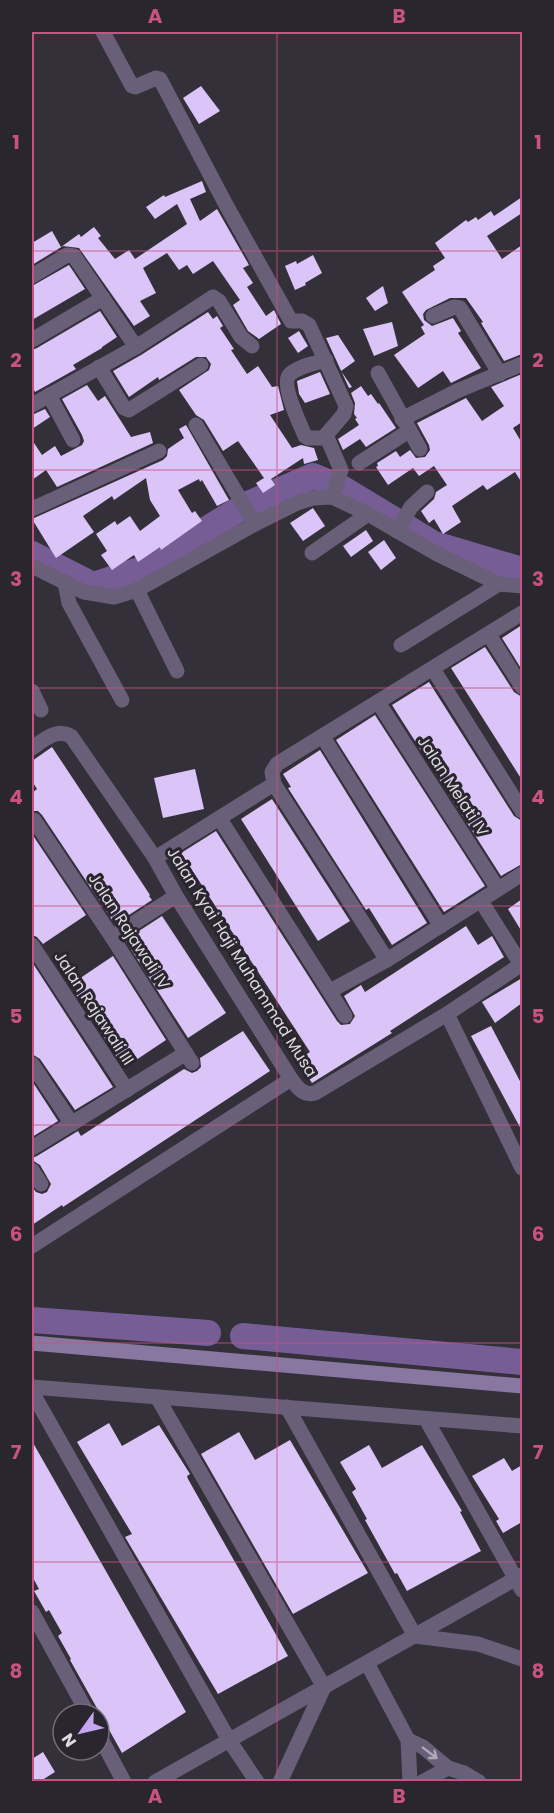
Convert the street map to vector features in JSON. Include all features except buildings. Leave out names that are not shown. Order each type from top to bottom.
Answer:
[{"type":"street","points":[[103,32],[132,86],[135,87],[156,78],[160,79],[225,203],[291,321],[307,323],[326,360],[346,406],[344,414],[327,433],[326,438],[341,473],[334,493]]},
{"type":"street","points":[[32,276],[67,255],[72,255],[77,259],[136,347]]},
{"type":"street","points":[[32,405],[136,347],[213,297],[219,300],[242,337],[252,346]]},
{"type":"street","points":[[32,340],[103,298]]},
{"type":"street","points":[[433,316],[454,307],[460,308],[500,374]]},
{"type":"street","points":[[326,360],[293,371],[288,375],[286,381],[305,436],[326,438]]},
{"type":"street","points":[[359,463],[406,425],[457,391],[522,364]]},
{"type":"street","points":[[99,367],[124,408],[129,410],[201,365]]},
{"type":"street","points":[[378,373],[420,449]]},
{"type":"street","points":[[49,395],[73,440]]},
{"type":"street","points":[[196,425],[251,519]]},
{"type":"street","points":[[32,509],[159,451]]},
{"type":"street","points":[[401,525],[411,507],[427,492]]},
{"type":"street","points":[[32,567],[84,592],[114,597],[137,590],[251,519],[334,493],[368,514],[401,525],[437,554],[499,584],[522,586]]},
{"type":"street","points":[[312,553],[368,514]]},
{"type":"street","points":[[65,583],[69,603],[122,700]]},
{"type":"street","points":[[401,645],[499,584]]},
{"type":"street","points":[[137,590],[177,671]]},
{"type":"street","points":[[387,960],[274,784],[272,771],[277,764],[522,613]]},
{"type":"street","points":[[489,635],[522,687]]},
{"type":"street","points":[[433,669],[522,811]]},
{"type":"street","points":[[32,692],[41,710]]},
{"type":"street","name":"Jalan Melati IV","points":[[378,702],[498,889]]},
{"type":"street","name":"Jalan Kyai Haji Muhammad Musa","points":[[32,748],[56,734],[65,733],[71,736],[155,858],[176,896],[291,1079],[303,1092],[315,1093],[447,1014],[522,965]]},
{"type":"street","points":[[322,737],[441,926]]},
{"type":"street","points":[[155,858],[274,784]]},
{"type":"street","points":[[220,819],[345,1016]]},
{"type":"street","name":"Jalan Rajawali IV","points":[[34,824],[112,936],[189,1058],[127,1090]]},
{"type":"street","points":[[330,991],[387,960],[522,874]]},
{"type":"street","points":[[112,936],[176,896]]},
{"type":"street","points":[[481,902],[522,965]]},
{"type":"street","name":"Jalan Rajawali III","points":[[32,945],[127,1090]]},
{"type":"street","points":[[447,1014],[522,1168]]},
{"type":"street","points":[[32,1064],[72,1124]]},
{"type":"street","points":[[32,1246],[291,1079]]},
{"type":"street","points":[[32,1148],[127,1090]]},
{"type":"street","points":[[32,1170],[41,1184]]},
{"type":"street","points":[[32,1343],[522,1386]]},
{"type":"street","points":[[32,1387],[522,1426]]},
{"type":"street","points":[[32,1392],[229,1740],[257,1782]]},
{"type":"street","points":[[157,1397],[324,1687]]},
{"type":"street","points":[[287,1407],[415,1636]]},
{"type":"street","points":[[154,1782],[415,1636],[520,1582],[426,1419]]},
{"type":"street","points":[[32,1611],[81,1702]]},
{"type":"street","points":[[415,1636],[478,1644],[522,1659]]},
{"type":"street","points":[[367,1663],[408,1740],[410,1782]]},
{"type":"street","points":[[280,1782],[324,1687]]},
{"type":"street","points":[[408,1740],[423,1747],[448,1768],[464,1773],[479,1782]]},
{"type":"street","points":[[111,1758],[124,1782]]},
{"type":"street","points":[[423,1782],[448,1768]]},
{"type":"waterway","points":[[32,554],[93,585],[142,569],[246,505],[313,476],[340,487],[434,544],[522,570]]},
{"type":"waterway","points":[[32,1320],[208,1333]]},
{"type":"waterway","points":[[243,1336],[522,1362]]}]
